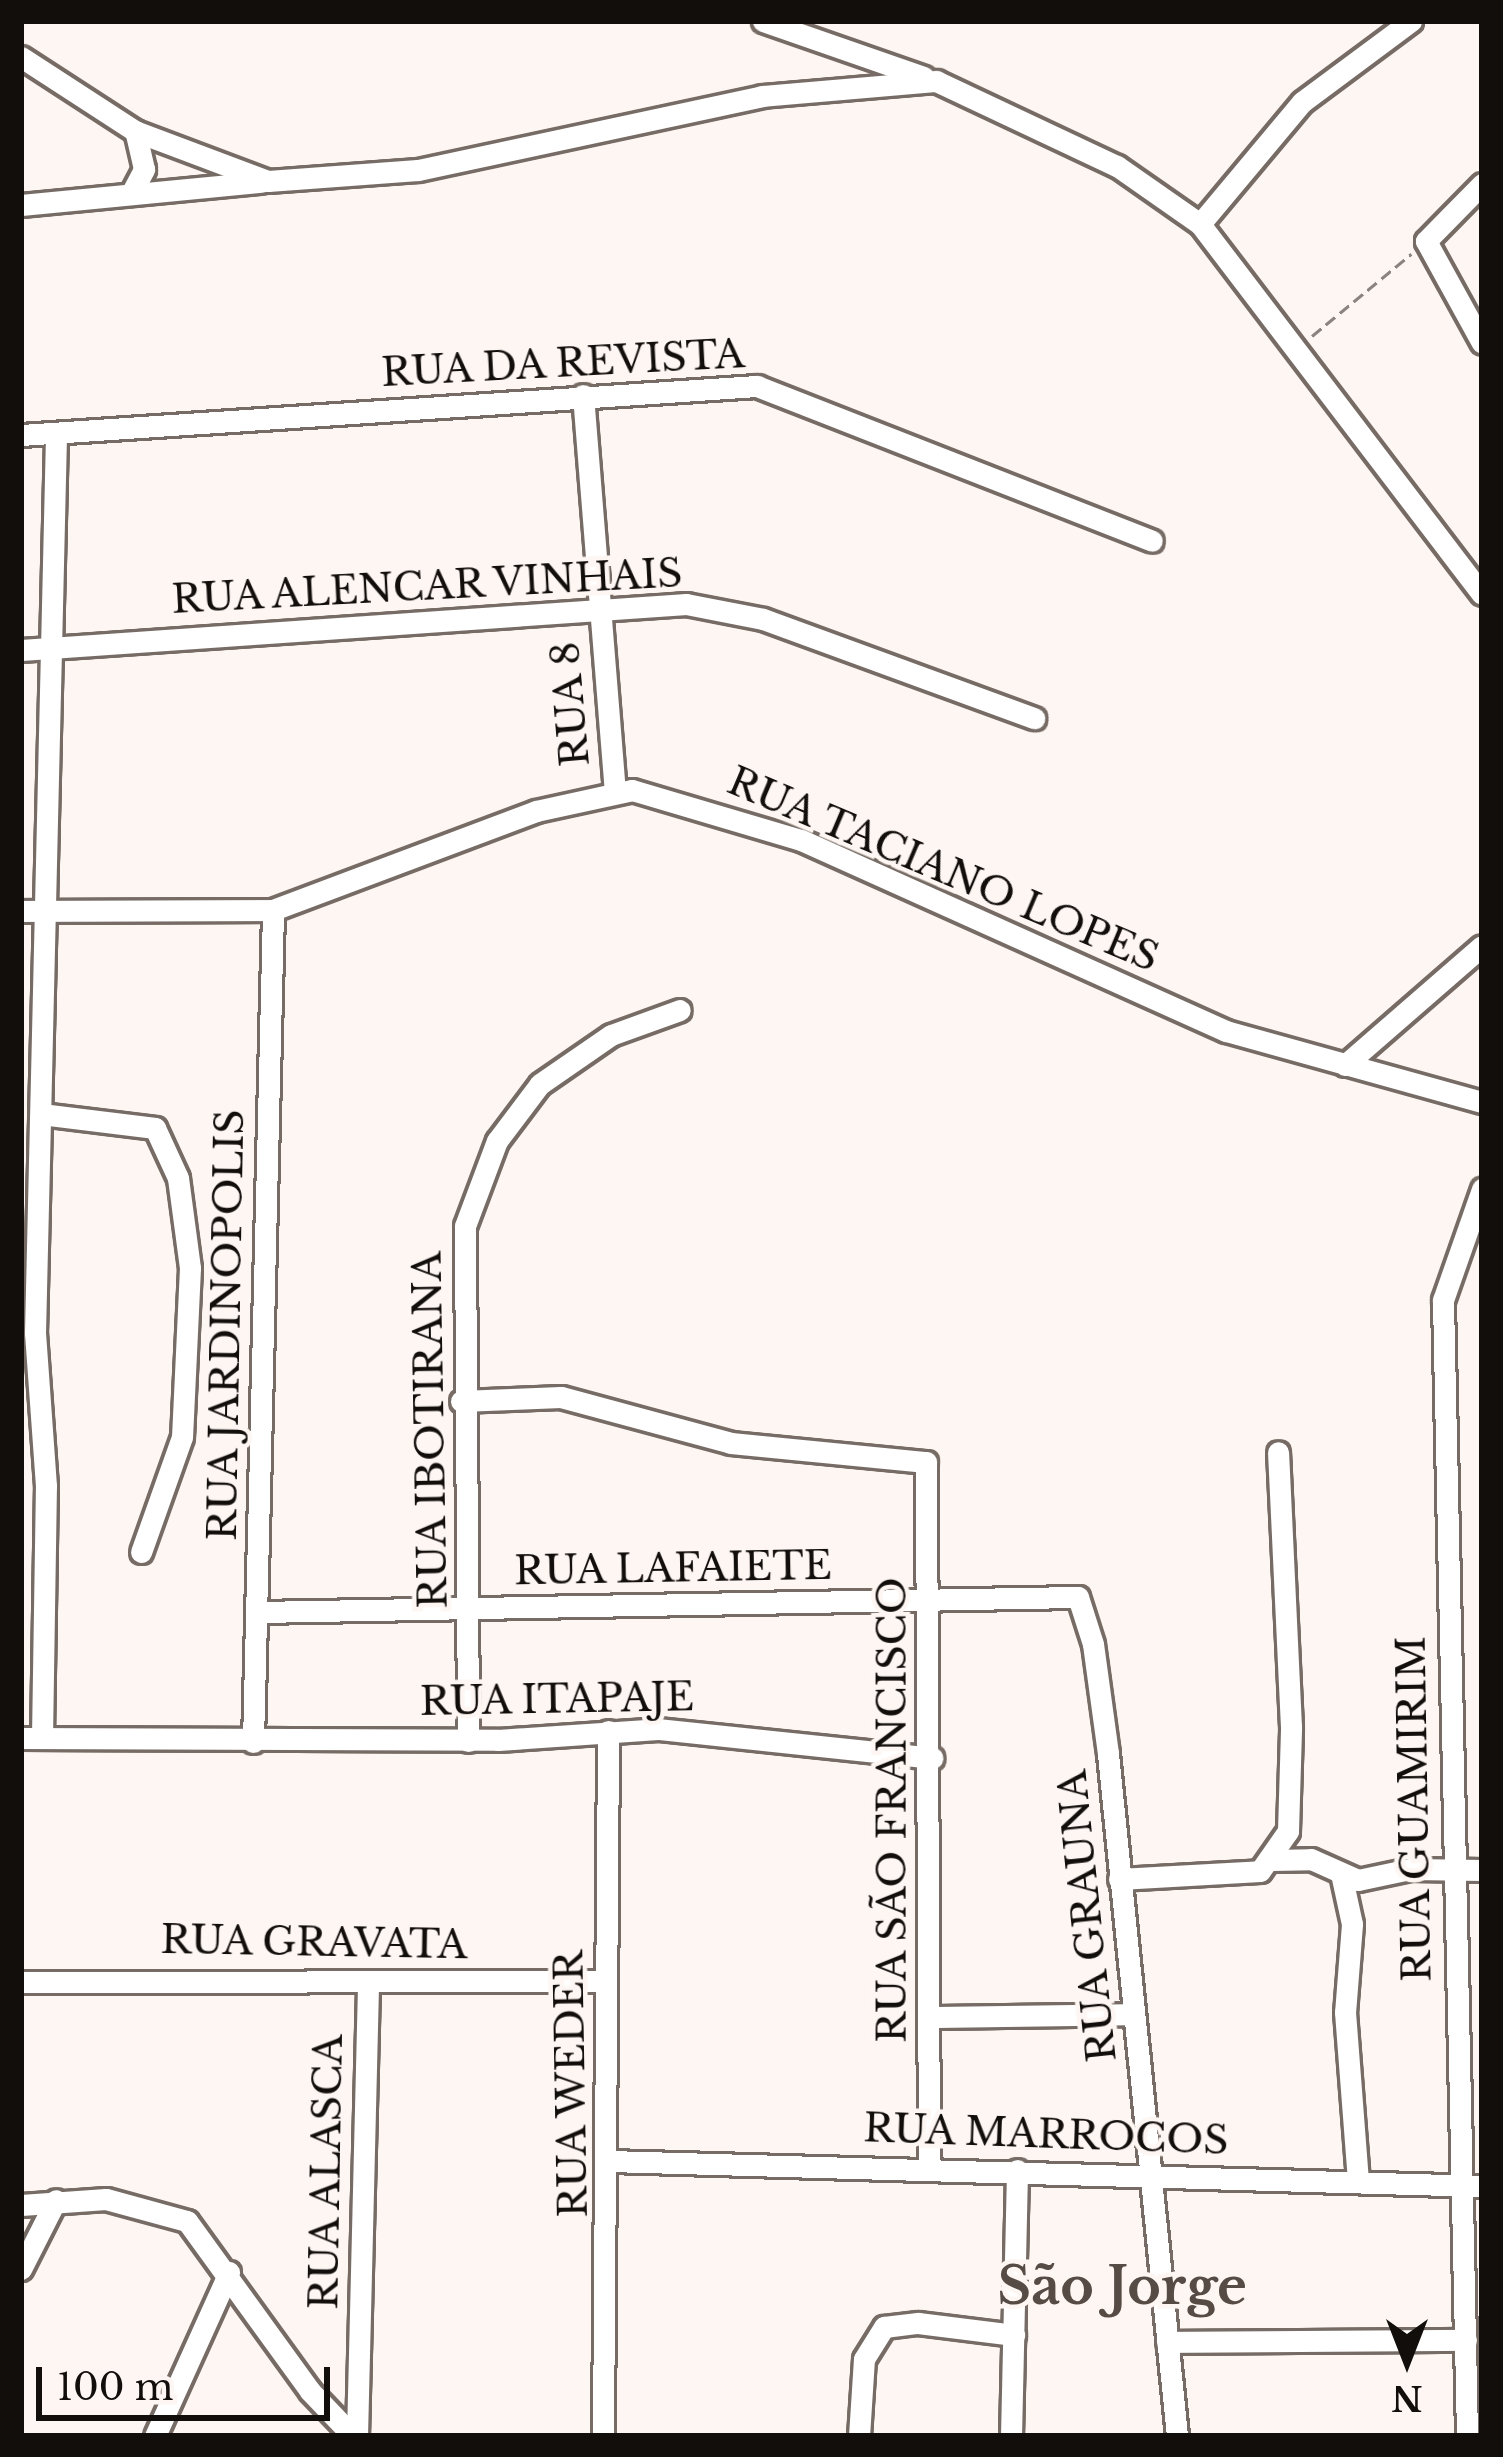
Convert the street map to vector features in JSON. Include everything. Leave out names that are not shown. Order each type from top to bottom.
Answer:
[{"type":"street","points":[[763,21],[936,81],[1117,166],[1200,224],[1482,594]]},
{"type":"street","points":[[1200,224],[1302,102],[1411,21]]},
{"type":"street","points":[[21,57],[135,130],[268,181]]},
{"type":"street","points":[[21,205],[418,170],[762,96],[936,81]]},
{"type":"street","points":[[132,192],[144,169],[135,130]]},
{"type":"street","points":[[1482,184],[1426,241],[1482,343]]},
{"type":"street","name":"RUA DA REVISTA","points":[[21,435],[583,395],[771,389],[1153,541]]},
{"type":"street","name":"RUA 8","points":[[583,395],[615,791]]},
{"type":"street","points":[[31,1738],[46,1486],[35,1333],[41,1114],[31,911],[53,649],[56,433]]},
{"type":"street","points":[[1456,562],[1482,563]]},
{"type":"street","name":"RUA ALENCAR VINHAIS","points":[[21,650],[599,606],[686,604],[746,613],[1034,718]]},
{"type":"street","name":"RUA TACIANO LOPES","points":[[31,911],[273,910],[536,811],[615,791],[684,801],[801,840],[1226,1031],[1482,1102]]},
{"type":"street","name":"RUA JARDINOPOLIS","points":[[253,1742],[273,910]]},
{"type":"street","points":[[1345,1065],[1482,946]]},
{"type":"street","name":"RUA IBOTIRANA","points":[[468,1741],[470,1608],[461,1401],[465,1226],[497,1141],[540,1084],[611,1035],[680,1010]]},
{"type":"street","points":[[41,1114],[101,1115],[154,1128],[170,1145],[178,1178],[190,1268],[182,1437],[141,1552]]},
{"type":"street","name":"RUA GUAMIRIM","points":[[1467,2436],[1470,2185],[1450,1872],[1442,1300],[1482,1189]]},
{"type":"street","name":"RUA SÃO FRANCISCO","points":[[461,1401],[561,1397],[731,1443],[920,1456],[931,1477],[929,2167]]},
{"type":"street","points":[[1120,1880],[1260,1871],[1272,1861],[1291,1805],[1278,1452]]},
{"type":"street","name":"RUA LAFAIETE","points":[[258,1612],[1067,1597],[1085,1605]]},
{"type":"street","name":"RUA GRAUNA","points":[[1085,1605],[1120,1880],[1178,2436]]},
{"type":"street","name":"RUA ITAPAJE","points":[[31,1738],[468,1741],[688,1730],[932,1758]]},
{"type":"street","name":"RUA WEDER","points":[[603,2436],[609,2161],[608,1731]]},
{"type":"street","points":[[1272,1861],[1311,1859],[1342,1878],[1482,1870]]},
{"type":"street","points":[[1342,1878],[1352,1924],[1345,2012],[1358,2181]]},
{"type":"street","name":"RUA ALASCA","points":[[355,2436],[368,1981]]},
{"type":"street","name":"RUA GRAVATA","points":[[21,1982],[606,1981]]},
{"type":"street","points":[[929,2017],[1133,2014]]},
{"type":"street","name":"RUA MARROCOS","points":[[609,2161],[1152,2172],[1470,2185]]},
{"type":"street","points":[[1011,2436],[1017,2170]]},
{"type":"street","points":[[21,2205],[106,2198],[179,2216],[229,2272],[310,2391],[355,2436]]},
{"type":"street","points":[[21,2269],[56,2200]]},
{"type":"street","points":[[155,2436],[229,2272]]},
{"type":"street","points":[[859,2436],[864,2359],[884,2327],[917,2323],[1013,2335]]},
{"type":"street","points":[[1167,2342],[1466,2340]]},
{"type":"path","points":[[1297,348],[1426,241]]},
{"type":"district","name":"São Jorge","points":[[1122,2287]]}]
